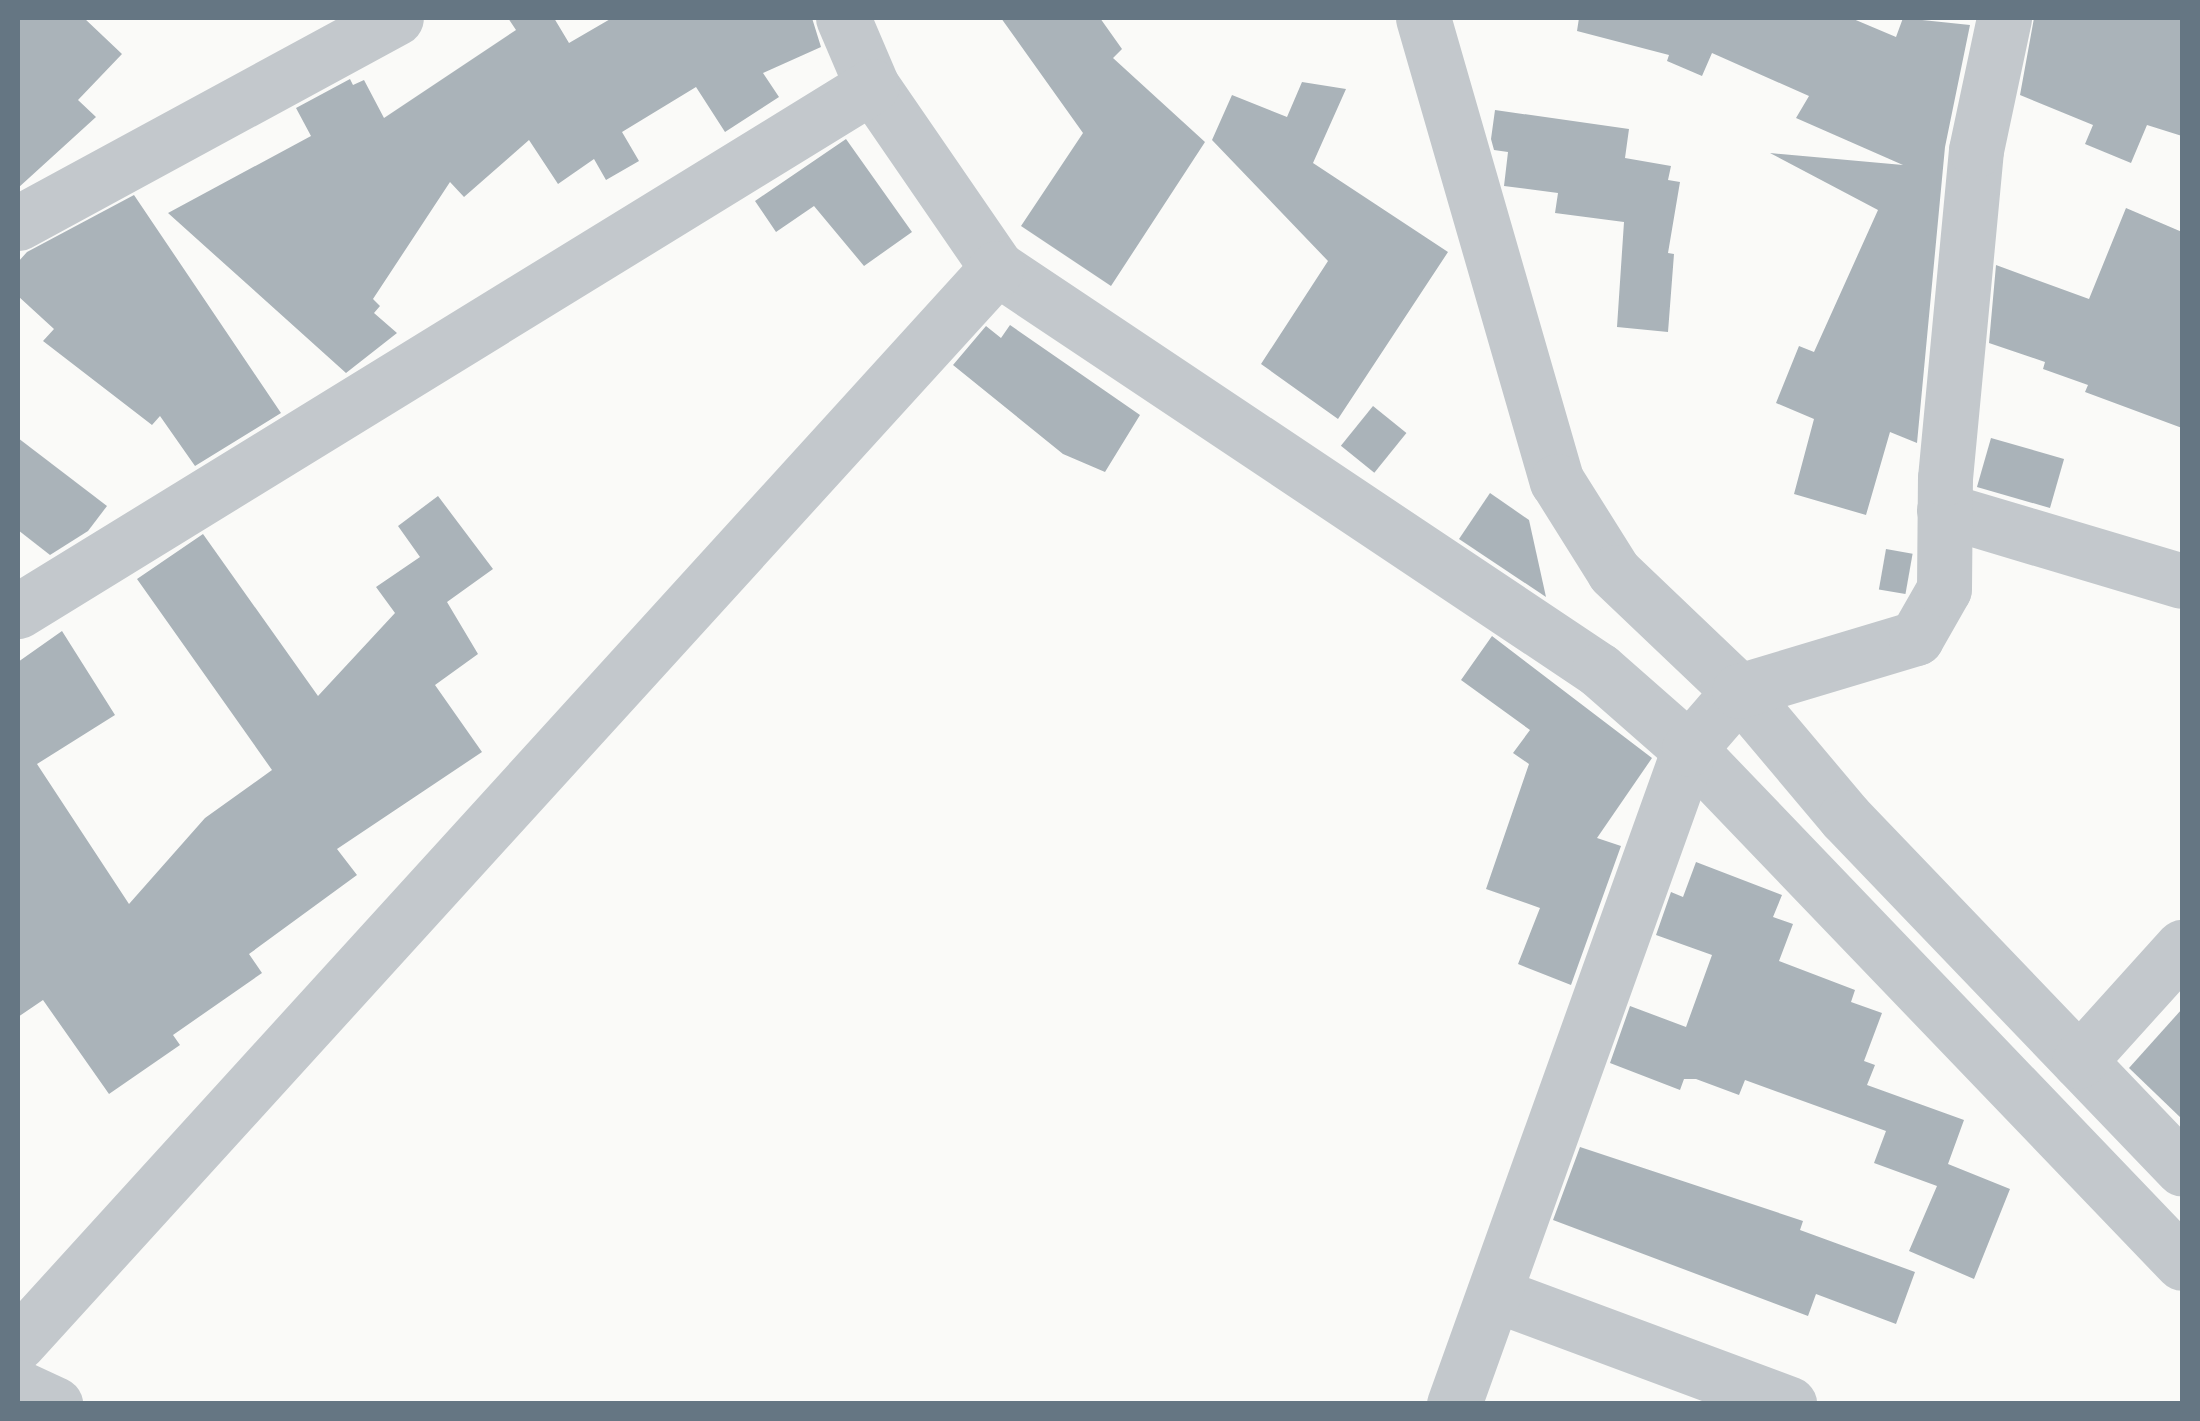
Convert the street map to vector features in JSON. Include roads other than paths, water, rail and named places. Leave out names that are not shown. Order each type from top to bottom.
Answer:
[{"type":"street","points":[[18,223],[396,18]]},
{"type":"street","points":[[843,18],[872,86],[997,268],[1599,670],[1689,749],[2182,1263]]},
{"type":"street","points":[[1422,18],[1557,481],[1614,572],[1738,692],[1845,817],[2182,1170]]},
{"type":"street","points":[[1454,1404],[1689,749],[1738,692],[1916,638],[1944,589],[1944,510],[1976,150],[2004,18]]},
{"type":"street","points":[[18,612],[872,86]]},
{"type":"street","points":[[18,1343],[997,268]]},
{"type":"street","points":[[1944,510],[2182,581]]},
{"type":"street","points":[[2079,1061],[2182,948]]},
{"type":"street","points":[[1494,1294],[1789,1404]]},
{"type":"street","points":[[18,1387],[56,1404]]}]
